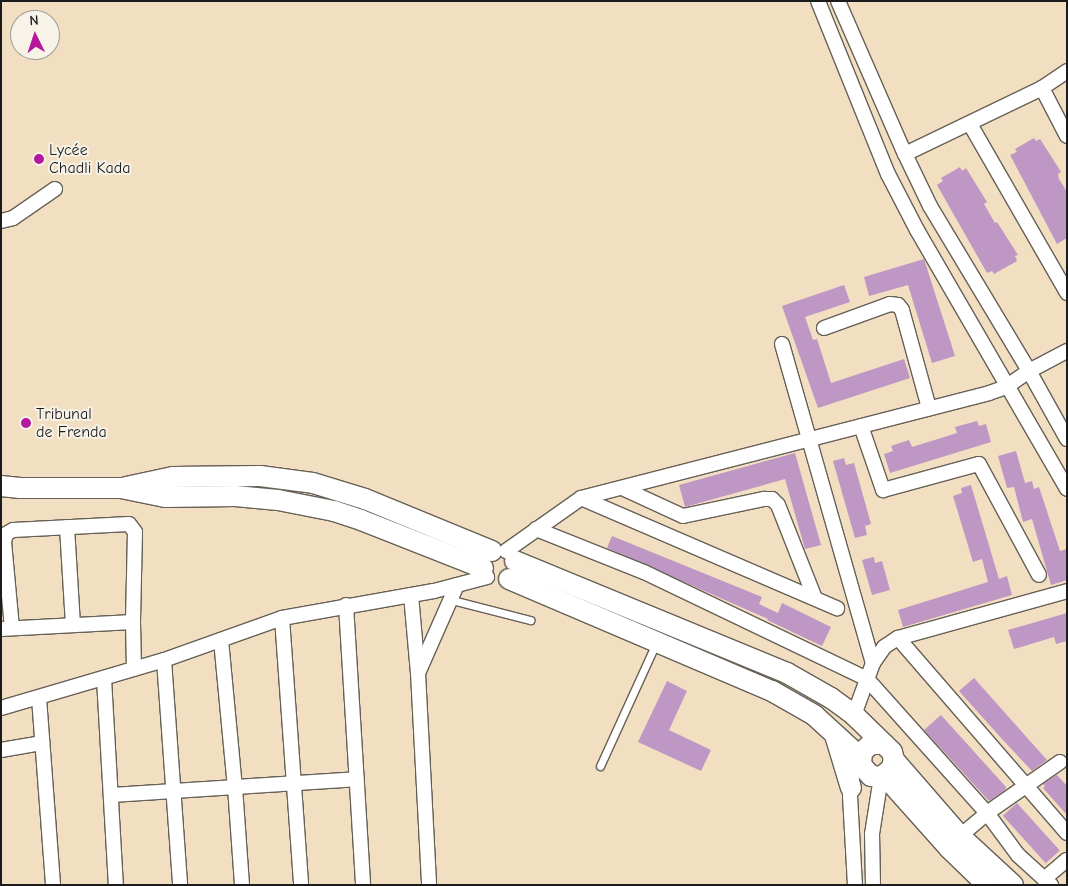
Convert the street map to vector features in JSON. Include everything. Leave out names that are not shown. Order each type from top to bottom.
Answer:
[{"type":"main road","points":[[1,486],[20,488],[121,488],[173,477],[260,476],[313,483],[365,499],[657,641],[772,691],[808,712],[833,730],[860,758],[866,773],[885,764]]},
{"type":"main road","points":[[499,565],[787,673],[831,698],[854,715],[885,764],[1013,885]]},
{"type":"main road","points":[[833,730],[850,788]]},
{"type":"main road","points":[[860,758],[864,749],[871,744],[949,848],[986,885]]},
{"type":"street","points":[[818,1],[888,174],[917,230],[1006,387],[1067,489]]},
{"type":"street","points":[[838,1],[904,154],[930,206],[1029,371],[1067,439]]},
{"type":"street","points":[[904,154],[1042,88],[1067,71]]},
{"type":"street","points":[[1042,88],[1067,136]]},
{"type":"street","points":[[970,124],[1067,293]]},
{"type":"street","points":[[1,221],[12,218],[55,189]]},
{"type":"street","points":[[824,328],[890,304],[898,306],[902,310],[929,408]]},
{"type":"street","points":[[782,344],[873,662]]},
{"type":"street","points":[[1,708],[164,660],[282,618],[457,585],[499,565],[536,529],[581,498],[1006,387],[1029,371],[1067,351]]},
{"type":"street","points":[[861,426],[883,490],[979,464],[1039,575]]},
{"type":"street","points":[[622,488],[683,516],[764,498],[772,499],[778,505],[814,596]]},
{"type":"street","points":[[581,498],[814,596],[837,608]]},
{"type":"street","points":[[133,622],[6,629],[4,542],[6,534],[13,530],[126,524],[134,528],[134,669]]},
{"type":"street","points":[[67,527],[73,625]]},
{"type":"street","points":[[536,529],[644,572],[867,680],[987,812],[1018,855],[1048,882],[1067,860]]},
{"type":"street","points":[[418,673],[452,600],[457,585]]},
{"type":"street","points":[[854,715],[873,662],[884,647],[898,638],[1067,590]]},
{"type":"street","points":[[411,595],[418,673],[429,885]]},
{"type":"street","points":[[346,605],[363,885]]},
{"type":"street","points":[[282,618],[301,885]]},
{"type":"street","points":[[898,638],[1067,833]]},
{"type":"street","points":[[221,640],[242,885]]},
{"type":"street","points":[[164,660],[180,885]]},
{"type":"street","points":[[104,679],[116,885]]},
{"type":"street","points":[[39,698],[53,885]]},
{"type":"street","points":[[1,750],[42,743]]},
{"type":"street","points":[[855,885],[850,788],[860,758]]},
{"type":"street","points":[[960,836],[987,812],[1060,762]]},
{"type":"street","points":[[873,885],[872,834],[885,764]]},
{"type":"street","points":[[111,795],[356,779]]},
{"type":"lane","points":[[452,600],[530,620]]},
{"type":"lane","points":[[600,766],[657,641]]},
{"type":"building","points":[[1034,138],[1036,141],[1040,139],[1061,172],[1058,174],[1059,179],[1067,192],[1067,238],[1057,244],[1010,155],[1017,152],[1015,149]]},
{"type":"building","points":[[960,167],[962,171],[966,168],[987,202],[984,204],[995,223],[997,222],[1018,255],[1015,256],[1017,261],[994,274],[992,271],[987,273],[937,185],[943,181],[941,178]]},
{"type":"building","points":[[924,259],[955,356],[932,363],[908,285],[869,296],[864,277]]},
{"type":"building","points":[[844,285],[850,302],[805,317],[813,340],[817,339],[831,383],[904,359],[910,378],[818,408],[782,306]]},
{"type":"building","points":[[977,421],[979,426],[986,424],[991,442],[890,473],[884,454],[893,451],[891,446],[909,440],[912,447],[957,433],[955,427]]},
{"type":"building","points":[[1016,451],[1025,483],[1032,481],[1034,489],[1039,487],[1060,551],[1067,549],[1067,580],[1051,585],[1032,519],[1023,522],[1014,487],[1007,488],[998,456]]},
{"type":"building","points":[[795,453],[821,545],[805,549],[785,479],[685,507],[679,485]]},
{"type":"building","points":[[844,458],[846,465],[854,463],[871,524],[865,526],[867,535],[855,538],[833,461]]},
{"type":"building","points":[[971,485],[999,579],[1007,576],[1012,595],[903,627],[898,610],[988,582],[982,559],[973,562],[953,496],[962,493],[961,488]]},
{"type":"building","points":[[612,536],[762,597],[759,604],[778,613],[782,603],[831,627],[822,646],[768,619],[607,548]]},
{"type":"building","points":[[874,557],[875,563],[882,561],[890,590],[872,595],[862,560]]},
{"type":"building","points":[[1067,613],[1067,641],[1056,644],[1054,637],[1014,649],[1008,630]]},
{"type":"building","points":[[974,678],[1047,760],[1032,771],[959,691]]},
{"type":"building","points":[[667,681],[687,691],[669,730],[711,750],[701,771],[638,742]]},
{"type":"building","points":[[941,715],[1006,787],[1005,790],[989,801],[924,730]]},
{"type":"building","points":[[1057,775],[1067,786],[1067,815],[1043,788],[1045,786],[1043,784]]},
{"type":"building","points":[[1017,803],[1060,851],[1046,863],[1003,816]]},
{"type":"place","name":"Lycée Chadli Kada","points":[[39,159]]},
{"type":"place","name":"Tribunal de Frenda","points":[[26,423]]}]
